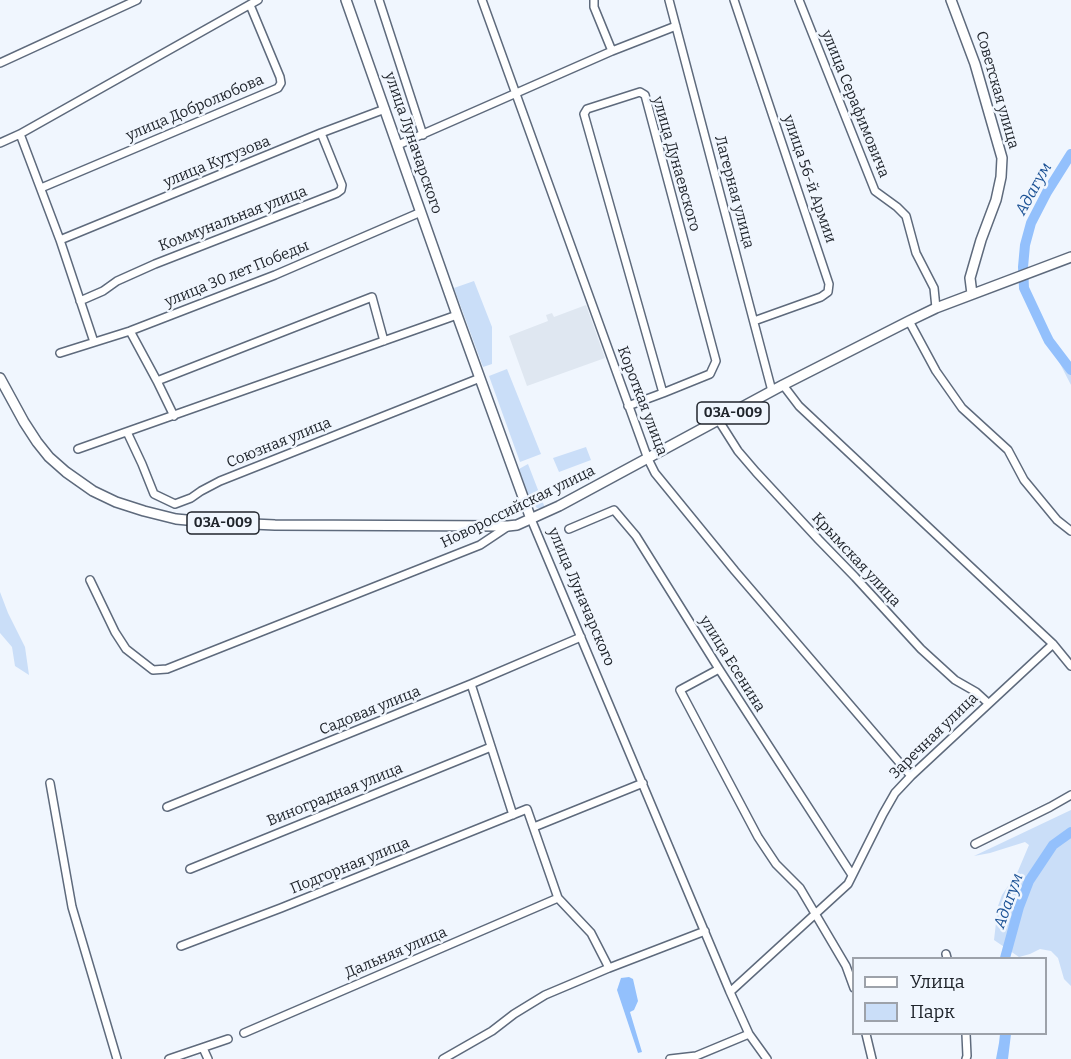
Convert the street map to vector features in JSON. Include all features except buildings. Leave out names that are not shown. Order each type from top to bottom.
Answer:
[{"type":"main road","name":"улица Луначарского","points":[[346,0],[531,519]]},
{"type":"main road","name":"Советская улица","points":[[951,0],[978,70],[1002,158],[999,188],[970,278],[972,294]]},
{"type":"main road","name":"Новороссийская улица","points":[[508,526],[531,519],[648,459],[783,385],[936,308],[1068,258]]},
{"type":"main road","name":"03А-009","points":[[0,378],[24,422],[49,457],[93,491],[144,512],[176,519],[276,525],[508,526]]},
{"type":"street","points":[[0,63],[137,0]]},
{"type":"street","points":[[0,143],[20,134],[258,0]]},
{"type":"street","points":[[379,0],[423,135]]},
{"type":"street","name":"Короткая улица","points":[[482,0],[628,406],[655,473],[735,571],[910,776]]},
{"type":"street","points":[[594,0],[594,6],[612,51]]},
{"type":"street","name":"Лагерная улица","points":[[669,0],[772,391]]},
{"type":"street","name":"улица 56-й Армии","points":[[734,0],[829,284],[828,292],[821,297],[754,321]]},
{"type":"street","name":"улица Серафимовича","points":[[799,0],[875,191],[906,216],[916,253],[933,288],[936,308]]},
{"type":"street","name":"улица Добролюбова","points":[[41,189],[278,88],[281,83],[280,77],[250,5]]},
{"type":"street","points":[[398,146],[612,51],[676,26]]},
{"type":"street","name":"улица Дунаевского","points":[[640,92],[645,95],[716,361],[710,374],[663,393],[584,114],[587,109],[640,92]]},
{"type":"street","name":"улица Кутузова","points":[[60,240],[385,109]]},
{"type":"street","points":[[20,134],[60,240],[94,342]]},
{"type":"street","name":"Коммунальная улица","points":[[80,301],[155,264],[337,194],[342,185],[321,134]]},
{"type":"street","name":"улица 30 лет Победы","points":[[60,353],[130,331],[275,275],[422,212]]},
{"type":"street","points":[[157,381],[372,297],[384,341]]},
{"type":"street","points":[[78,449],[457,315]]},
{"type":"street","points":[[909,321],[936,370],[962,408],[1008,450],[1024,480],[1057,520],[1071,531]]},
{"type":"street","points":[[130,331],[174,416]]},
{"type":"street","name":"Союзная улица","points":[[127,432],[154,494],[175,504],[191,498],[220,481],[480,378]]},
{"type":"street","points":[[783,385],[799,406],[1053,644],[1071,666]]},
{"type":"street","points":[[628,406],[663,393]]},
{"type":"street","name":"Крымская улица","points":[[719,421],[738,451],[756,472],[921,649],[955,680],[976,692],[988,703]]},
{"type":"street","name":"улица Есенина","points":[[569,529],[614,510],[636,536],[852,875]]},
{"type":"street","name":"улица Луначарского","points":[[531,519],[730,992],[749,1034],[767,1059]]},
{"type":"street","name":"Новороссийская улица","points":[[90,580],[115,632],[126,649],[153,670],[167,669],[480,545],[508,526]]},
{"type":"street","name":"Садовая улица","points":[[167,807],[581,637]]},
{"type":"street","name":"Заречная улица","points":[[730,992],[848,885],[895,793],[910,776],[1053,644]]},
{"type":"street","points":[[719,669],[680,690],[758,837],[776,864],[800,888],[846,966],[852,982]]},
{"type":"street","points":[[471,684],[513,815]]},
{"type":"street","name":"Виноградная улица","points":[[190,869],[491,747]]},
{"type":"street","points":[[50,783],[72,907],[117,1059]]},
{"type":"street","points":[[609,968],[591,933],[558,898],[534,826],[643,783]]},
{"type":"street","points":[[975,844],[1071,795]]},
{"type":"street","name":"Подгорная улица","points":[[181,946],[292,904],[527,809],[534,826]]},
{"type":"street","name":"Дальняя улица","points":[[244,1033],[558,898]]},
{"type":"street","points":[[443,1059],[492,1031],[545,995],[705,931]]},
{"type":"street","points":[[670,1059],[696,1056],[749,1034]]},
{"type":"street","points":[[866,1035],[872,1059]]},
{"type":"street","points":[[966,1035],[966,1059]]},
{"type":"street","points":[[169,1059],[228,1039]]},
{"type":"street","points":[[203,1048],[208,1059]]},
{"type":"shaded area","points":[[586,305],[605,358],[527,386],[509,336],[548,321],[546,315],[552,313],[554,317]]},
{"type":"green space","points":[[474,281],[492,327],[492,364],[483,367],[454,288]]},
{"type":"green space","points":[[1053,350],[1071,365],[1071,385]]},
{"type":"green space","points":[[507,369],[541,454],[520,462],[489,376]]},
{"type":"green space","points":[[586,447],[591,460],[559,472],[553,458]]},
{"type":"green space","points":[[528,464],[545,508],[537,508],[530,500],[519,469]]},
{"type":"green space","points":[[0,592],[25,647],[29,675],[15,666],[12,647],[0,633]]},
{"type":"green space","points":[[1071,810],[1071,986],[1064,979],[1058,958],[1051,951],[1040,949],[1019,957],[994,940],[998,906],[1002,895],[1018,871],[1029,845],[1025,842],[974,856]]},
{"type":"water","points":[[621,978],[633,979],[638,1001],[634,1010],[630,1012],[642,1052],[638,1053],[617,990]]},
{"type":"water","points":[[1000,1035],[1011,1035],[1008,1059],[996,1059]]},
{"type":"waterway","name":"Адагум","points":[[1071,154],[1031,223],[1025,245],[1023,267],[1024,288],[1049,341],[1071,370]]},
{"type":"waterway","name":"Адагум","points":[[1005,957],[1029,881],[1053,845],[1071,832]]}]
